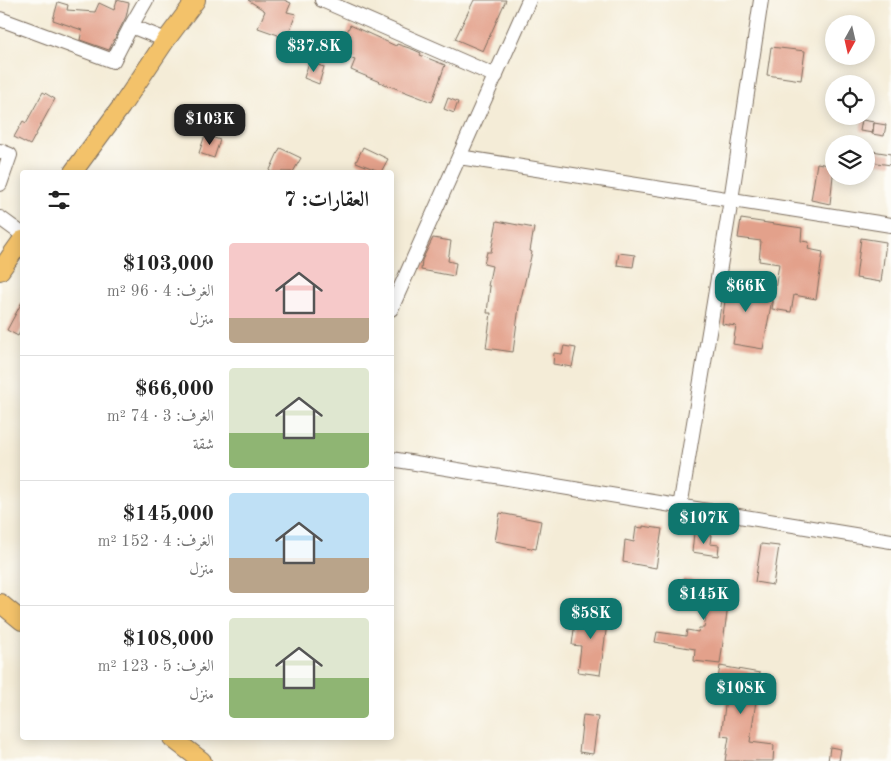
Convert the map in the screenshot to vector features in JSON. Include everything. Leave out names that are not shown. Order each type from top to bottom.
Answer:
[{"type":"main road","points":[[74,170],[196,0]]},
{"type":"main road","points":[[0,271],[20,243]]},
{"type":"main road","points":[[0,603],[20,619]]},
{"type":"main road","points":[[175,740],[202,761]]},
{"type":"street","points":[[0,19],[113,61],[146,0]]},
{"type":"street","points":[[322,0],[496,76]]},
{"type":"street","points":[[394,302],[529,0]]},
{"type":"street","points":[[680,507],[731,200],[761,0]]},
{"type":"street","points":[[131,26],[166,40]]},
{"type":"street","points":[[0,151],[10,155],[0,184]]},
{"type":"street","points":[[460,157],[891,225]]},
{"type":"street","points":[[0,218],[20,233]]},
{"type":"street","points":[[394,459],[891,541]]},
{"type":"building","points":[[117,0],[129,3],[126,17],[109,50],[80,40],[82,30],[53,20],[58,2],[68,5],[67,10],[95,12],[99,3],[114,10]]},
{"type":"building","points":[[248,0],[284,0],[291,3],[287,12],[296,14],[281,53],[278,35],[258,28],[265,11]]},
{"type":"building","points":[[474,0],[506,0],[483,51],[455,39]]},
{"type":"building","points":[[350,25],[396,46],[397,44],[412,49],[421,53],[420,55],[445,65],[432,102],[351,70],[355,60],[331,51],[336,37],[344,40]]},
{"type":"building","points":[[771,47],[805,51],[801,80],[767,75]]},
{"type":"building","points":[[309,62],[324,67],[319,84],[304,78]]},
{"type":"building","points":[[43,92],[55,99],[30,145],[14,137],[23,121],[26,123]]},
{"type":"building","points":[[448,98],[458,102],[454,113],[444,109]]},
{"type":"building","points":[[875,123],[886,125],[884,136],[872,134]]},
{"type":"building","points":[[861,125],[874,125],[873,133],[860,131]]},
{"type":"building","points":[[205,135],[220,140],[214,158],[199,153]]},
{"type":"building","points":[[363,147],[388,159],[382,170],[376,170],[356,162]]},
{"type":"building","points":[[280,148],[301,158],[294,170],[270,170]]},
{"type":"building","points":[[875,151],[891,154],[891,165],[875,163]]},
{"type":"building","points":[[817,163],[825,164],[825,185],[832,185],[830,204],[811,200]]},
{"type":"building","points":[[741,219],[802,228],[801,241],[809,242],[808,249],[823,252],[816,299],[794,295],[791,312],[772,309],[779,264],[759,261],[761,241],[738,238]]},
{"type":"building","points":[[497,221],[534,228],[530,251],[532,252],[519,307],[513,352],[486,348],[491,313],[487,313],[490,286],[488,286],[492,266],[484,264],[487,252],[491,252]]},
{"type":"building","points":[[433,238],[451,241],[448,261],[456,263],[454,276],[421,270],[422,260]]},
{"type":"building","points":[[861,238],[886,242],[881,282],[856,278]]},
{"type":"building","points":[[619,253],[635,255],[633,267],[617,265]]},
{"type":"building","points":[[728,276],[753,280],[751,296],[772,299],[763,349],[733,344],[736,326],[722,324]]},
{"type":"building","points":[[20,306],[20,332],[18,336],[7,330]]},
{"type":"building","points":[[564,346],[576,348],[572,367],[553,364],[554,353],[562,354]]},
{"type":"building","points":[[500,513],[541,521],[536,549],[495,541]]},
{"type":"building","points":[[643,526],[662,529],[656,568],[623,562],[625,540],[634,542],[636,527],[643,528]]},
{"type":"building","points":[[694,533],[711,535],[710,544],[719,545],[718,556],[692,552]]},
{"type":"building","points":[[761,544],[779,546],[773,585],[755,582]]},
{"type":"building","points":[[683,578],[731,584],[720,664],[694,661],[695,649],[655,642],[657,632],[686,636],[687,630],[698,632],[699,628],[704,628],[708,604],[684,602],[685,593],[681,593]]},
{"type":"building","points":[[593,607],[609,609],[600,675],[578,672],[581,646],[572,645],[576,614],[591,615]]},
{"type":"building","points":[[720,666],[760,673],[750,742],[774,745],[773,761],[725,761],[729,737],[721,736],[726,699],[715,698]]},
{"type":"building","points":[[583,715],[598,717],[593,754],[579,752]]},
{"type":"building","points":[[830,747],[841,749],[839,761],[828,761]]}]
